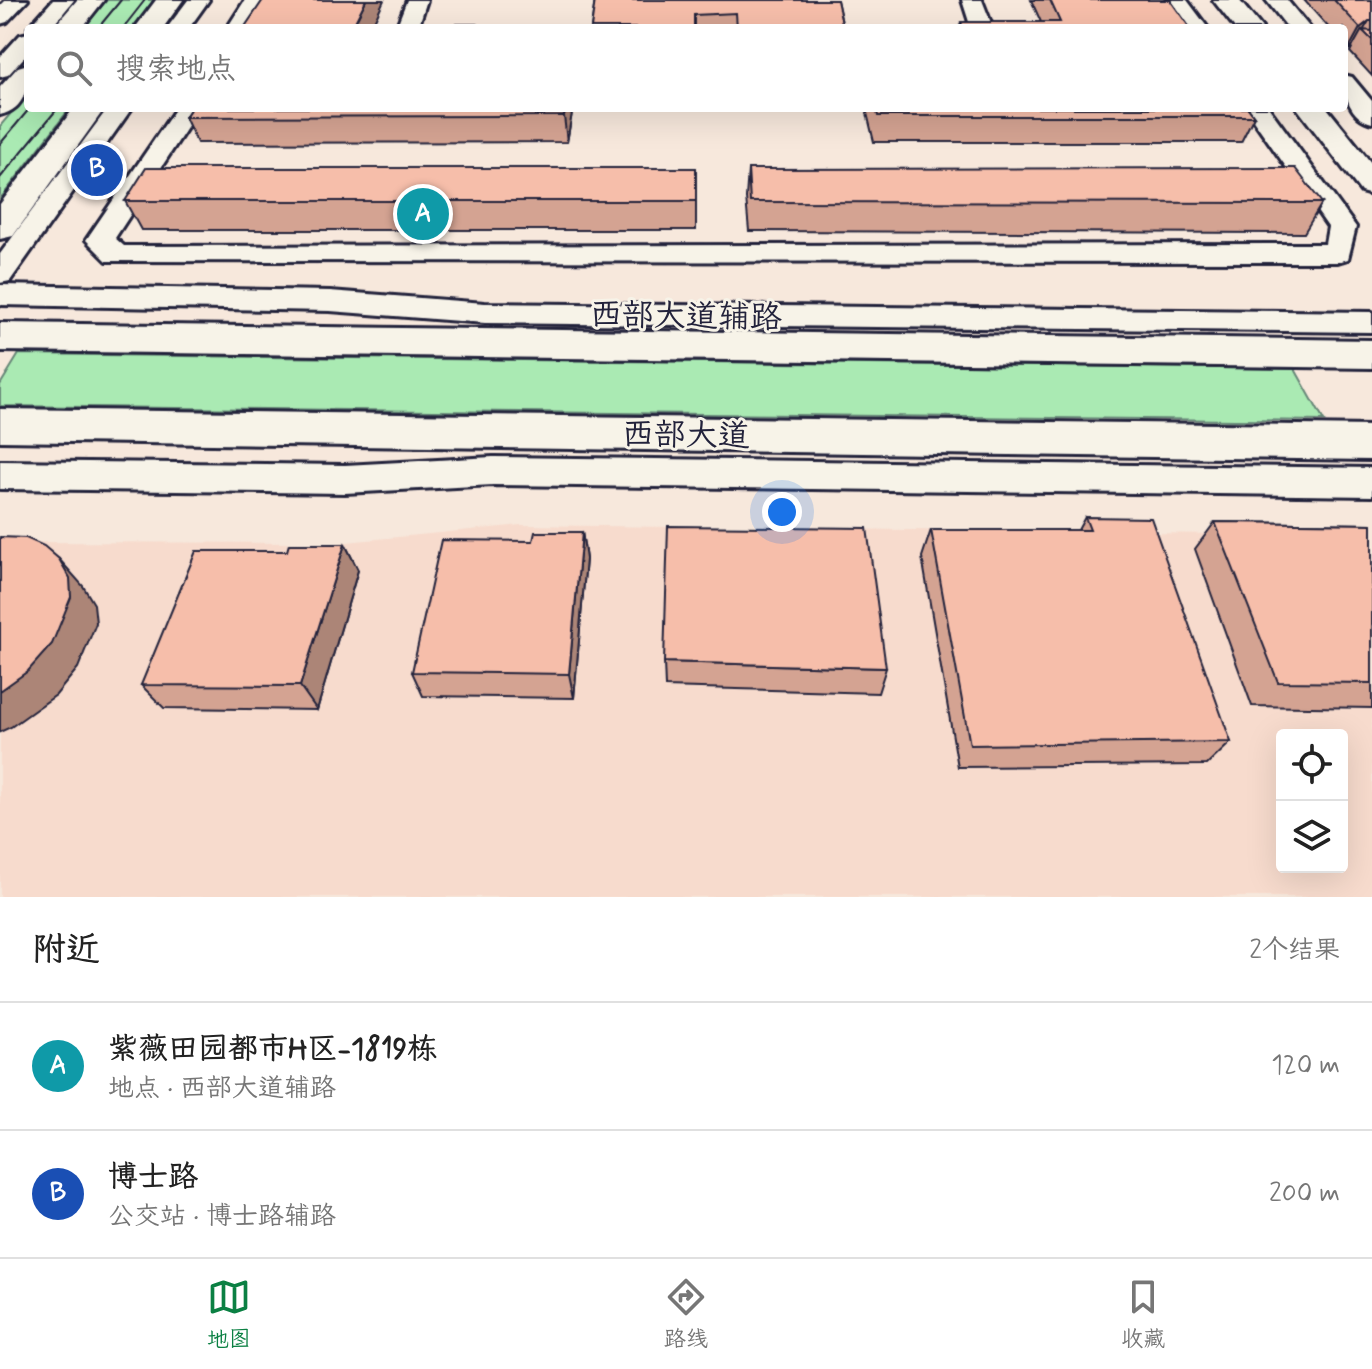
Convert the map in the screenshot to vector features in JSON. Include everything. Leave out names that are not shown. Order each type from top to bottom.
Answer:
[{"type":"main road","points":[[70,24],[91,0]]},
{"type":"main road","points":[[152,24],[170,0]]},
{"type":"main road","points":[[0,106],[24,78]]},
{"type":"main road","points":[[0,228],[87,112]]},
{"type":"main road","points":[[0,337],[1372,354]]},
{"type":"main road","name":"西部大道","points":[[0,425],[1372,443]]},
{"type":"street","points":[[0,18],[18,0]]},
{"type":"street","points":[[43,24],[64,0]]},
{"type":"street","points":[[181,24],[199,0]]},
{"type":"street","points":[[240,24],[255,0]]},
{"type":"street","points":[[408,24],[417,0]]},
{"type":"street","points":[[972,0],[981,24]]},
{"type":"street","points":[[1176,0],[1194,24]]},
{"type":"street","points":[[1226,0],[1246,24]]},
{"type":"street","points":[[1276,0],[1296,24]]},
{"type":"street","points":[[0,70],[24,44]]},
{"type":"street","points":[[0,274],[117,112]]},
{"type":"street","points":[[185,112],[100,240],[117,255],[1338,253],[1342,227],[1260,112]]},
{"type":"street","points":[[1315,112],[1372,185]]},
{"type":"street","name":"西部大道辅路","points":[[0,295],[330,301],[485,313],[1372,322]]},
{"type":"street","points":[[0,475],[345,479],[493,471],[1372,482]]},
{"type":"shaded area","points":[[521,525],[1372,536],[1372,897],[0,897],[0,542],[336,543]]},
{"type":"green space","points":[[107,0],[154,0],[135,24],[86,24]]},
{"type":"green space","points":[[24,98],[24,112],[67,112],[0,199],[0,126]]},
{"type":"green space","points":[[19,354],[1295,369],[1324,421],[0,406],[0,385]]},
{"type":"building","points":[[263,0],[366,0],[354,24],[247,24]]},
{"type":"building","points":[[595,0],[837,0],[842,24],[737,24],[736,13],[694,15],[694,24],[592,24]]},
{"type":"building","points":[[1050,0],[1170,0],[1187,24],[961,22],[1060,22]]},
{"type":"building","points":[[1334,0],[1372,0],[1372,21],[1360,28]]},
{"type":"building","points":[[1362,30],[1372,31],[1372,40]]},
{"type":"building","points":[[188,112],[565,112],[564,116],[185,117]]},
{"type":"building","points":[[877,112],[1251,112],[1254,116],[878,116]]},
{"type":"building","points":[[146,168],[696,168],[696,201],[125,201]]},
{"type":"building","points":[[1295,168],[1322,203],[750,202],[748,169]]},
{"type":"building","points":[[1085,517],[1151,518],[1231,742],[970,745],[931,530],[1090,530]]},
{"type":"building","points":[[1215,522],[1372,524],[1372,683],[1278,682]]},
{"type":"building","points":[[668,526],[867,528],[886,668],[664,662]]},
{"type":"building","points":[[535,532],[582,532],[569,674],[412,672],[441,540],[533,541]]},
{"type":"building","points":[[0,537],[26,538],[44,546],[59,559],[70,578],[71,597],[52,644],[28,671],[0,691]]},
{"type":"building","points":[[289,544],[345,544],[300,686],[141,685],[196,551],[287,551]]},
{"type":"tram line","points":[[101,24],[121,0]]},
{"type":"tram line","points":[[126,24],[145,0]]},
{"type":"tram line","points":[[0,144],[27,112]]},
{"type":"tram line","points":[[0,178],[55,112]]},
{"type":"place","name":"博士路","points":[[97,170]]},
{"type":"place","name":"紫薇田园都市H区-1819栋","points":[[423,214]]}]
